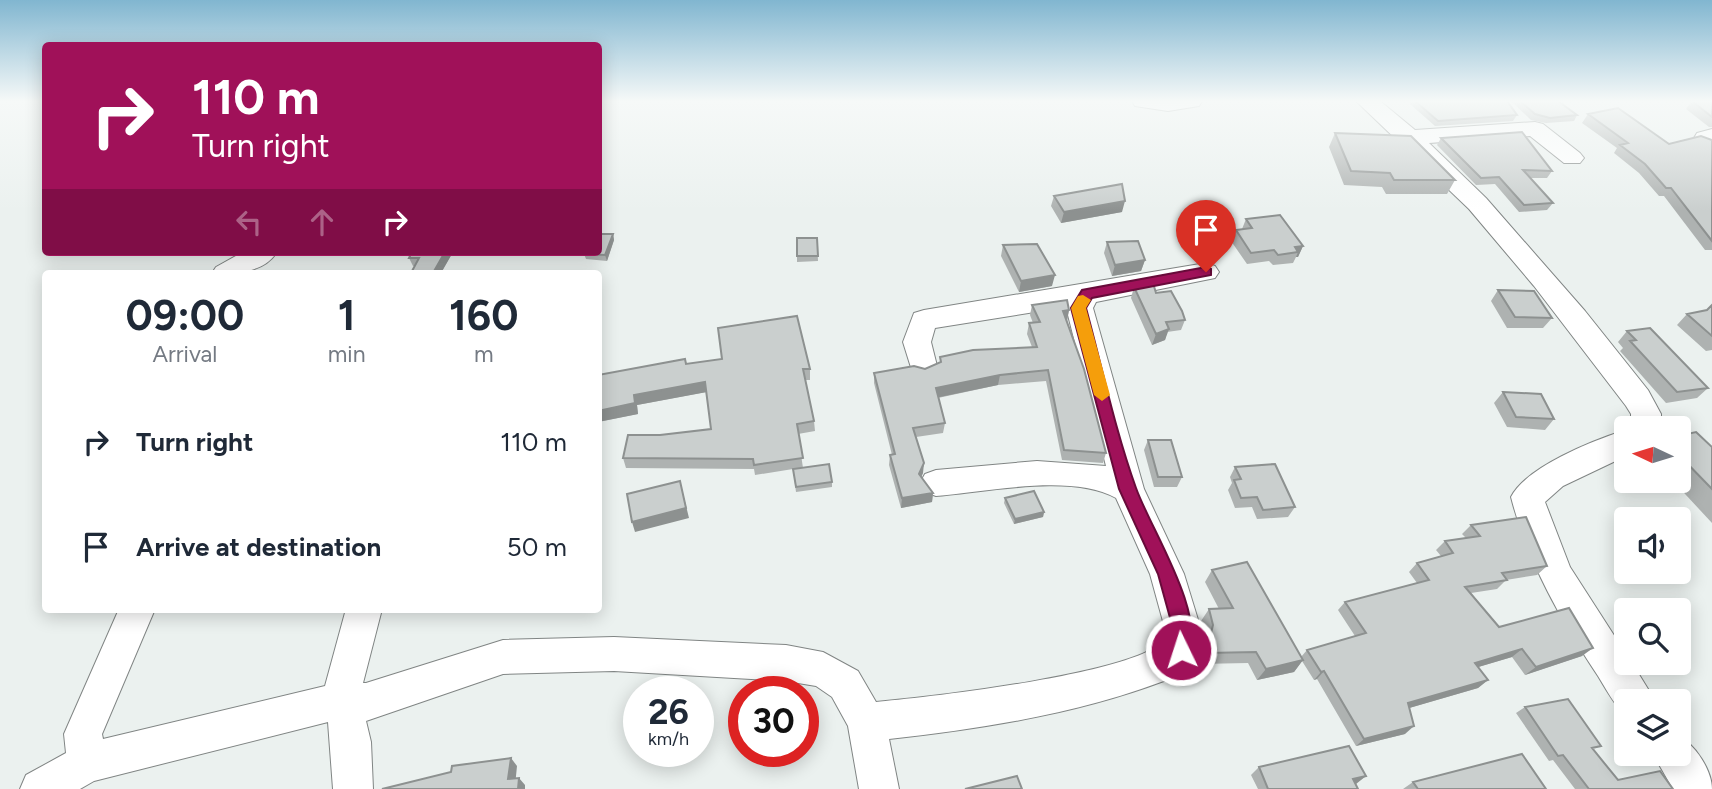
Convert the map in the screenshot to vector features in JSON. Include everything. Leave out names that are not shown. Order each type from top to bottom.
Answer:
[{"type":"street","points":[[1414,138],[1503,229],[1637,398],[1646,416]]},
{"type":"street","points":[[1546,138],[1572,158]]},
{"type":"street","points":[[231,270],[257,256]]},
{"type":"street","points":[[923,366],[917,342],[924,320],[1206,272]]},
{"type":"street","points":[[866,722],[965,712],[1082,690],[1169,662],[1181,650],[1185,636],[1167,574],[1128,489],[1079,308],[1087,294]]},
{"type":"street","points":[[1614,448],[1552,477],[1527,497],[1532,519],[1587,630],[1628,689]]},
{"type":"street","points":[[936,483],[1052,475],[1117,479],[1128,489]]},
{"type":"street","points":[[87,763],[83,734],[135,613]]},
{"type":"street","points":[[353,789],[351,742],[342,700],[346,669],[363,613]]},
{"type":"street","points":[[40,789],[87,763],[342,700],[366,702],[503,657],[614,654],[786,663],[823,670],[845,684],[866,722],[879,789]]},
{"type":"street","points":[[1681,766],[1696,789]]},
{"type":"building","points":[[1337,138],[1413,138],[1455,180],[1394,180],[1390,173],[1351,171]]},
{"type":"building","points":[[1441,138],[1526,138],[1552,171],[1523,170],[1553,203],[1524,205],[1499,177],[1481,178]]},
{"type":"building","points":[[1621,138],[1660,138],[1669,144],[1694,138],[1712,140],[1712,241],[1671,188],[1666,188],[1645,164],[1620,145],[1628,143]]},
{"type":"building","points":[[1122,184],[1125,201],[1064,212],[1054,196]]},
{"type":"building","points":[[1280,215],[1303,246],[1295,247],[1298,252],[1278,255],[1274,250],[1251,253],[1236,230],[1252,228],[1246,219]]},
{"type":"building","points":[[602,234],[613,234],[605,255],[602,255]]},
{"type":"building","points":[[797,238],[817,238],[818,256],[797,256]]},
{"type":"building","points":[[1138,241],[1145,260],[1115,265],[1107,242]]},
{"type":"building","points":[[1037,244],[1055,275],[1021,281],[1003,245]]},
{"type":"building","points":[[443,256],[435,270],[413,270],[419,258],[409,258]]},
{"type":"building","points":[[1153,283],[1156,293],[1171,291],[1185,320],[1166,322],[1169,329],[1156,334],[1134,287]]},
{"type":"building","points":[[1498,290],[1534,291],[1552,318],[1515,317]]},
{"type":"building","points":[[1067,300],[1069,310],[1063,311],[1084,369],[1106,453],[1064,450],[1048,370],[1000,375],[936,388],[945,423],[913,428],[924,463],[919,474],[933,493],[902,498],[890,455],[895,454],[874,373],[914,366],[925,369],[941,362],[940,357],[973,350],[1037,347],[1029,323],[1040,322],[1032,305]]},
{"type":"building","points":[[1712,305],[1712,336],[1687,314],[1707,310]]},
{"type":"building","points":[[797,316],[810,369],[803,369],[814,421],[797,424],[803,458],[754,465],[753,459],[623,458],[628,435],[660,435],[711,429],[705,382],[634,395],[635,403],[602,410],[602,374],[685,359],[686,364],[722,359],[718,328]]},
{"type":"building","points":[[1650,328],[1708,388],[1677,392],[1630,341],[1636,340],[1627,331]]},
{"type":"building","points":[[1503,392],[1541,394],[1554,419],[1516,417]]},
{"type":"building","points":[[1696,432],[1712,447],[1712,489],[1691,467],[1691,433]]},
{"type":"building","points":[[1148,440],[1171,440],[1182,477],[1158,477]]},
{"type":"building","points":[[829,464],[832,482],[796,487],[793,469]]},
{"type":"building","points":[[1275,464],[1295,507],[1263,510],[1257,497],[1241,498],[1234,480],[1241,479],[1235,467]]},
{"type":"building","points":[[680,481],[686,508],[632,522],[627,494]]},
{"type":"building","points":[[1034,491],[1044,512],[1015,519],[1005,498]]},
{"type":"building","points":[[1526,517],[1547,566],[1502,573],[1507,580],[1465,587],[1499,627],[1569,608],[1593,648],[1536,667],[1522,649],[1475,663],[1488,680],[1408,703],[1414,726],[1364,739],[1324,671],[1321,672],[1307,650],[1366,633],[1345,602],[1429,580],[1417,563],[1453,553],[1445,541],[1480,536],[1471,525]]},
{"type":"building","points":[[1247,562],[1303,660],[1266,669],[1256,652],[1206,653],[1213,625],[1209,609],[1233,608],[1212,570]]},
{"type":"building","points":[[1568,699],[1601,746],[1592,748],[1618,780],[1660,771],[1673,789],[1589,789],[1563,755],[1558,756],[1525,707]]},
{"type":"building","points":[[1349,746],[1366,776],[1353,779],[1358,789],[1268,789],[1259,767]]},
{"type":"building","points":[[1522,754],[1546,789],[1418,789],[1413,782]]},
{"type":"building","points":[[511,758],[508,779],[519,778],[518,789],[382,789],[451,772],[452,766]]},
{"type":"building","points":[[1017,776],[1022,789],[965,789]]},
{"type":"slow traffic","points":[[1083,300],[1079,308],[1102,395]]},
{"type":"route","points":[[1181,650],[1185,636],[1167,574],[1128,489],[1079,308],[1087,294],[1206,272]]}]
